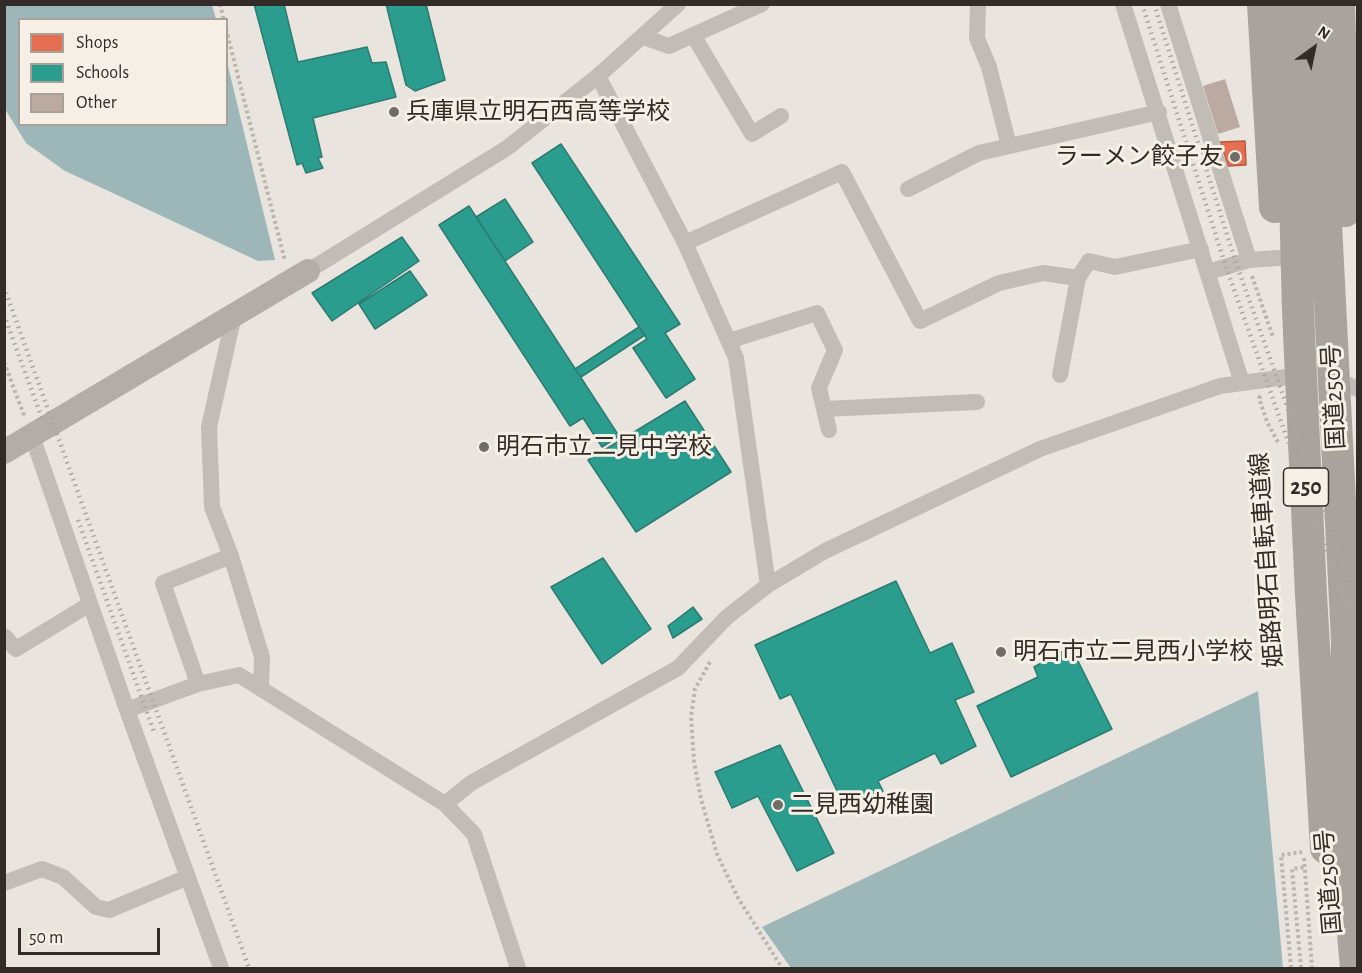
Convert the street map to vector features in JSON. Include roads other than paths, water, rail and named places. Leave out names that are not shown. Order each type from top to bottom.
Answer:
[{"type":"highway","points":[[1263,4],[1259,262],[1298,310]]},
{"type":"highway","name":"国道250号","points":[[1290,4],[1298,310],[1319,381],[1347,641],[1345,842],[1356,969]]},
{"type":"highway","name":"国道250号","points":[[1315,4],[1319,381],[1313,630],[1325,842],[1336,969]]},
{"type":"highway","name":"250","points":[[1319,381],[1346,334],[1351,150],[1339,4]]},
{"type":"street","points":[[4,452],[301,275],[507,148],[598,76],[678,4]]},
{"type":"street","points":[[643,37],[669,46],[762,4]]},
{"type":"street","points":[[978,4],[977,38],[989,67],[1009,146]]},
{"type":"street","points":[[1123,4],[1159,112],[1242,383]]},
{"type":"street","points":[[1168,4],[1259,262],[1208,272]]},
{"type":"street","points":[[693,35],[752,134],[781,116]]},
{"type":"street","points":[[598,76],[685,243],[736,358],[768,585]]},
{"type":"street","points":[[908,189],[979,153],[1159,112]]},
{"type":"street","points":[[685,243],[842,172],[920,321],[999,283],[1043,273],[1078,278]]},
{"type":"street","points":[[1060,375],[1078,278],[1089,261],[1115,267],[1201,249]]},
{"type":"street","points":[[729,341],[817,313],[835,350],[819,388],[829,430]]},
{"type":"street","points":[[234,315],[209,427],[212,507],[231,556],[262,657],[261,689]]},
{"type":"street","points":[[446,804],[471,783],[678,668],[727,617],[768,585],[825,551],[1040,449],[1220,386],[1242,383],[1319,381]]},
{"type":"street","points":[[824,409],[977,402]]},
{"type":"street","points":[[32,436],[127,710],[221,969]]},
{"type":"street","points":[[198,684],[163,583],[231,556]]},
{"type":"street","points":[[4,636],[16,649],[90,604]]},
{"type":"street","points":[[127,710],[198,684],[239,675],[446,804],[474,834],[518,969]]},
{"type":"street","points":[[4,883],[42,868],[63,877],[96,907],[109,909],[188,877]]},
{"type":"water","points":[[5,4],[212,5],[216,18],[18,18],[18,126],[228,126],[228,66],[275,260],[258,261],[65,171],[26,143],[5,109]]},
{"type":"water","points":[[1258,691],[1283,968],[791,968],[762,927]]},
{"type":"railway","points":[[1142,4],[1225,264],[1358,638]]},
{"type":"railway","points":[[1154,4],[1236,263],[1358,605]]},
{"type":"railway","points":[[4,287],[249,968]]},
{"type":"railway","points":[[4,315],[43,421]]},
{"type":"railway","points":[[78,520],[154,732]]},
{"type":"place","name":"兵庫県立明石西高等学校","points":[[394,112]]},
{"type":"place","name":"ラーメン餃子友","points":[[1235,157]]},
{"type":"place","name":"明石市立二見中学校","points":[[484,447]]},
{"type":"place","name":"明石市立二見西小学校","points":[[1001,652]]},
{"type":"place","name":"二見西幼稚園","points":[[778,805]]}]
